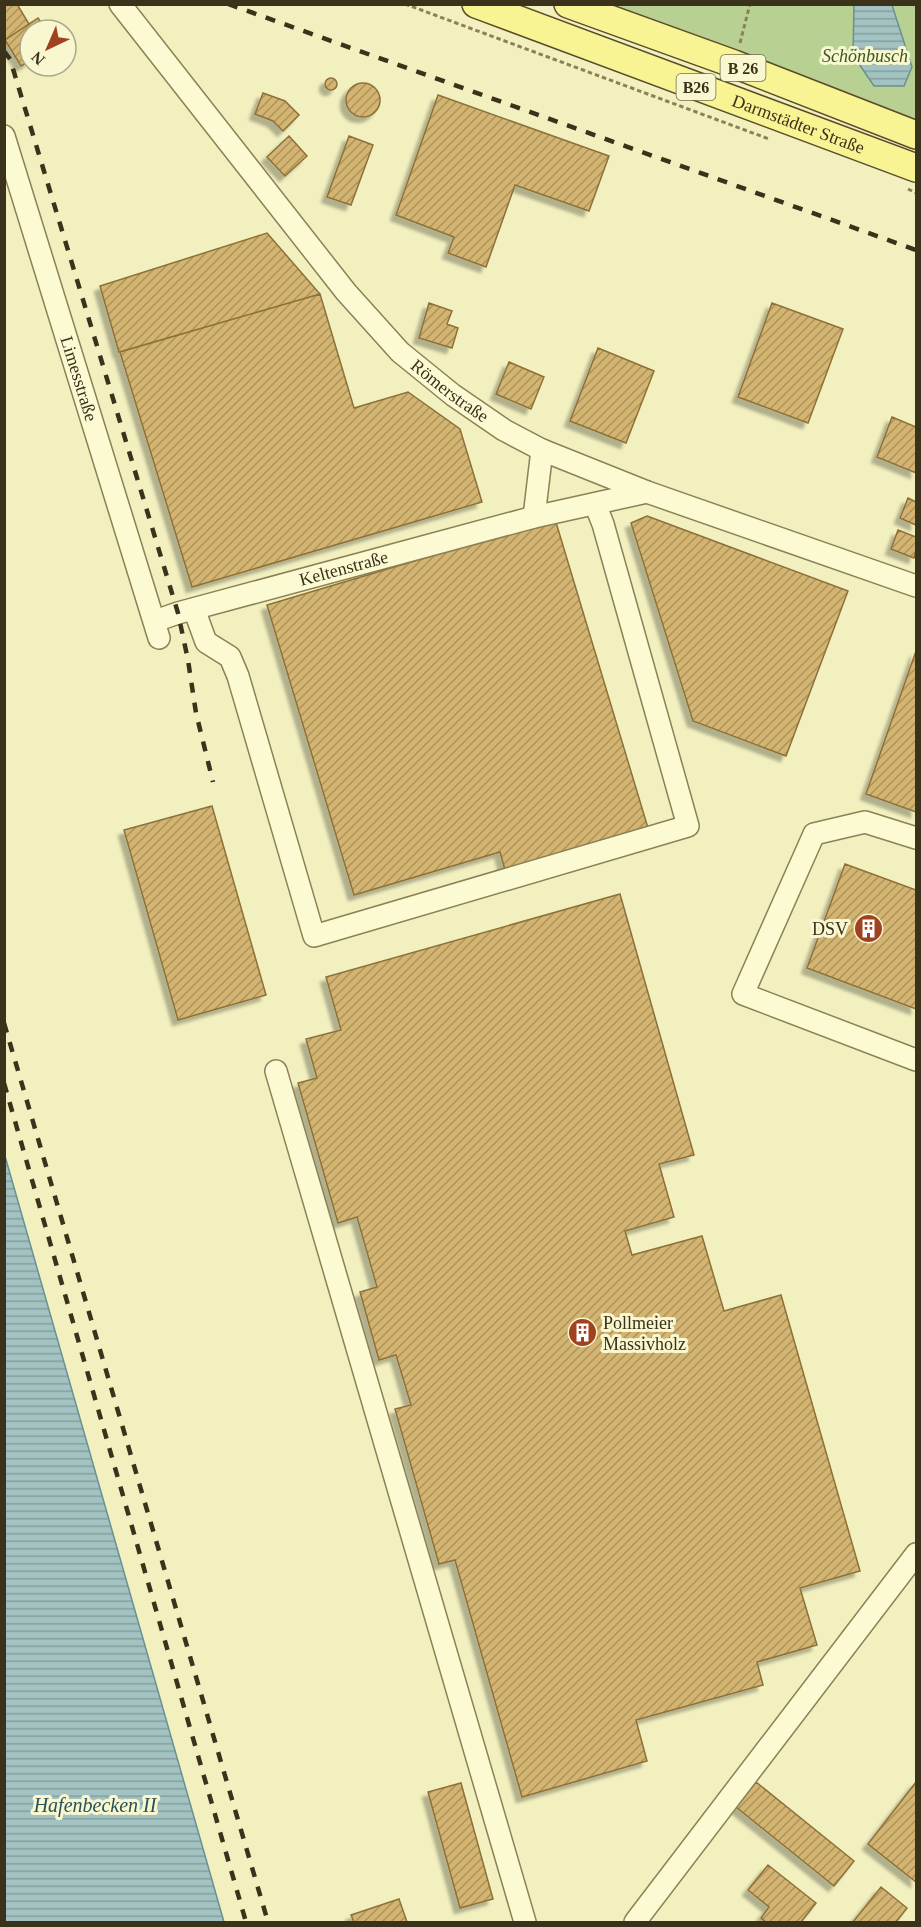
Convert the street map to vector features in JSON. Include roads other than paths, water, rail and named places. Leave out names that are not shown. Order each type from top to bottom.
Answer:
[{"type":"main road","name":"Darmstädter Straße","points":[[476,4],[911,179]]},
{"type":"main road","name":"Darmstädter Straße","points":[[568,4],[734,64],[916,135]]},
{"type":"street","name":"Römerstraße","points":[[120,4],[346,292],[400,352],[453,395],[504,430],[542,450],[647,492],[916,586]]},
{"type":"street","name":"Limesstraße","points":[[4,136],[157,630]]},
{"type":"street","points":[[534,517],[542,450]]},
{"type":"street","name":"Keltenstraße","points":[[157,630],[194,609],[534,517],[647,492]]},
{"type":"street","points":[[194,609],[206,642],[230,657],[238,676],[314,936],[688,826],[603,524],[595,504]]},
{"type":"street","points":[[916,838],[865,822],[814,834],[743,994],[916,1060]]},
{"type":"street","points":[[276,1071],[525,1923]]},
{"type":"street","points":[[635,1923],[916,1554]]},
{"type":"water","points":[[854,5],[892,5],[912,67],[904,86],[874,86],[853,55]]},
{"type":"water","name":"Hafenbecken II","points":[[5,1156],[224,1922],[5,1922]]},
{"type":"railway","points":[[228,4],[916,250]]},
{"type":"railway","points":[[4,51],[10,59],[178,613],[196,713],[213,782]]},
{"type":"railway","points":[[4,1023],[268,1922]]},
{"type":"railway","points":[[4,1083],[246,1922]]},
{"type":"place","name":"DSV","points":[[869,929]]},
{"type":"place","name":"Pollmeier Massivholz","points":[[582,1333]]},
{"type":"park label","name":"Schönbusch","points":[[865,56]]}]
